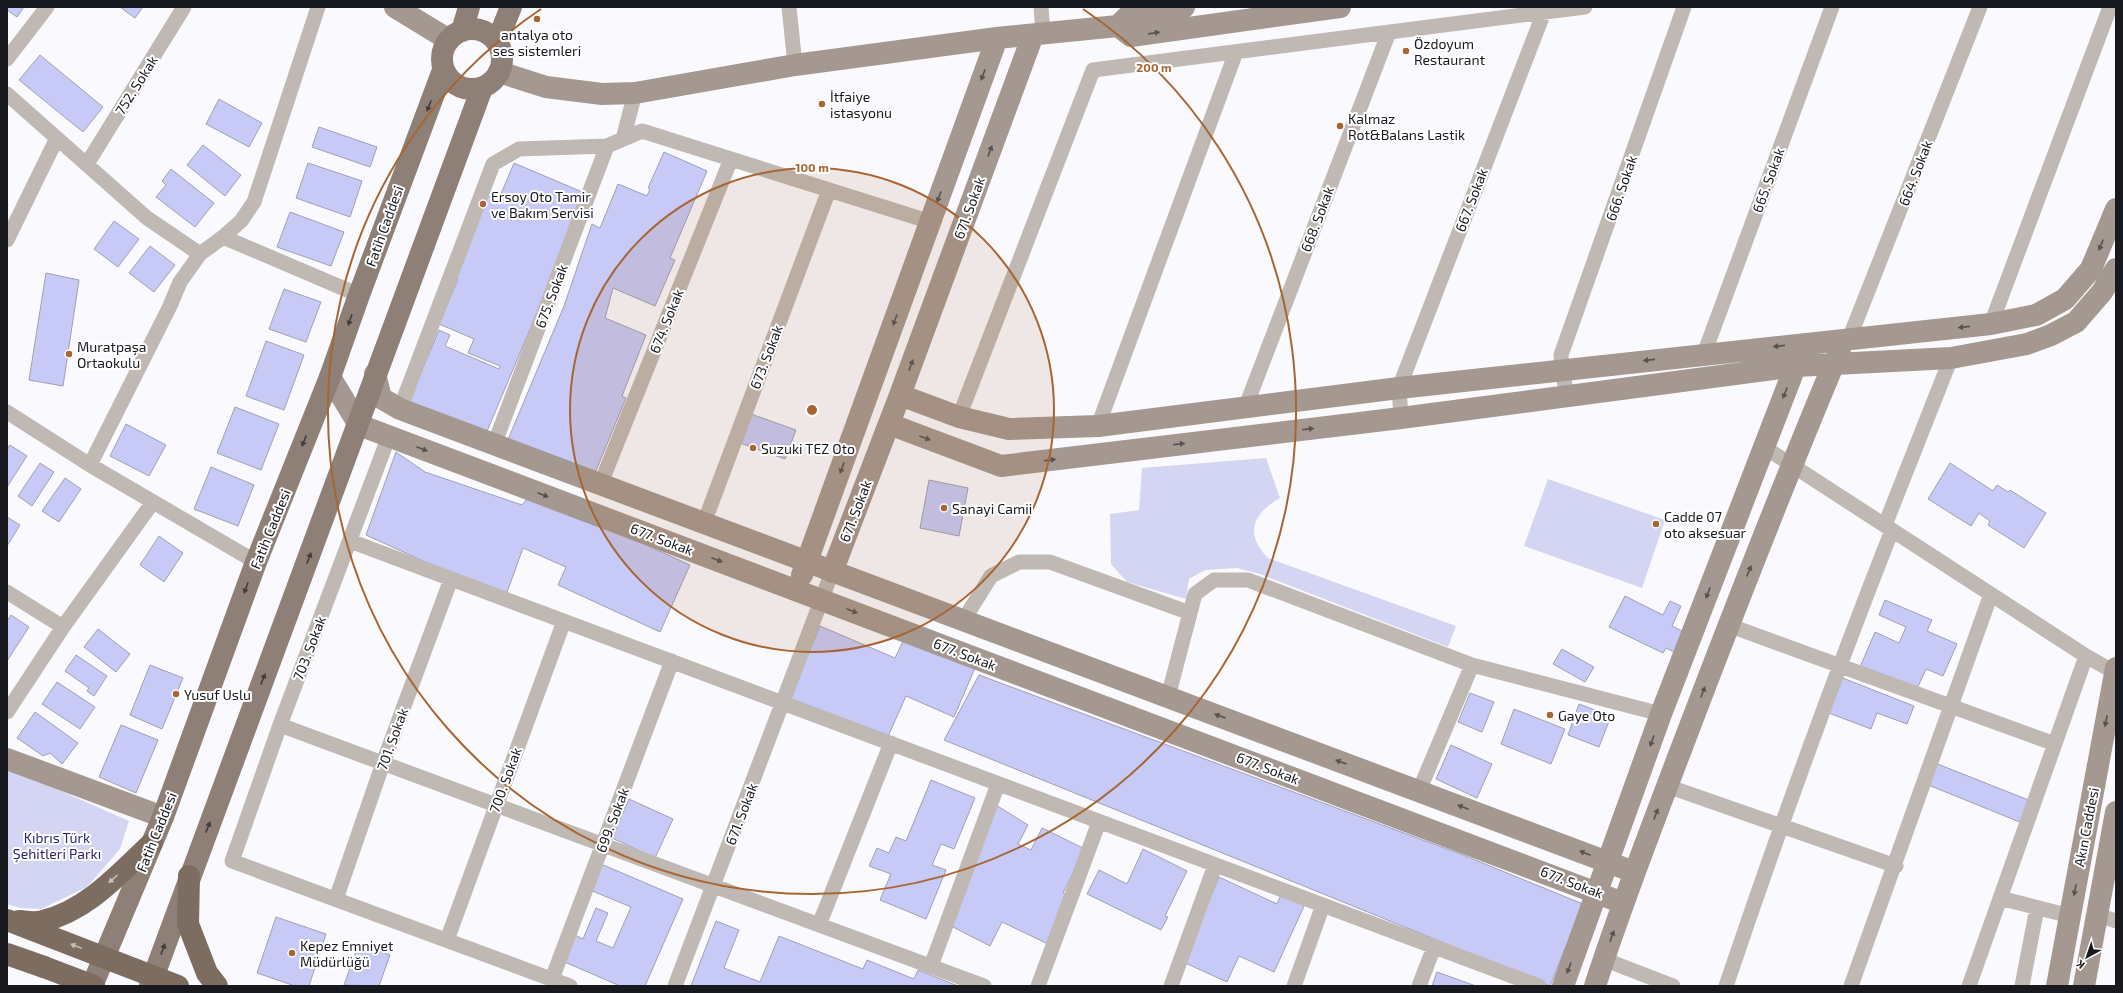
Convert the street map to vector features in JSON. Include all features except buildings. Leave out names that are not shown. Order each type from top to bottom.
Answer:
[{"type":"highway","points":[[8,921],[42,922],[74,910],[103,888],[152,843]]},
{"type":"highway","points":[[189,876],[188,924],[206,973],[217,986]]},
{"type":"highway","points":[[8,921],[104,956],[152,982],[178,986]]},
{"type":"highway","points":[[7,954],[93,986]]},
{"type":"main road","points":[[455,35],[477,30],[485,32],[497,42],[502,57],[499,72],[495,79],[482,88],[467,89],[459,87],[447,77],[444,70],[442,54],[455,35],[469,7]]},
{"type":"main road","points":[[497,42],[511,7]]},
{"type":"main road","name":"Fatih Caddesi","points":[[93,986],[104,956],[163,817],[256,562],[330,377],[359,295],[444,70]]},
{"type":"main road","points":[[152,982],[189,876],[359,424],[375,374],[482,88]]},
{"type":"street","points":[[7,59],[47,7]]},
{"type":"street","name":"752. Sokak","points":[[87,164],[184,7]]},
{"type":"street","points":[[90,465],[170,306],[180,282],[200,254],[241,221],[254,202],[318,7]]},
{"type":"street","points":[[395,7],[455,35]]},
{"type":"street","points":[[788,7],[795,65]]},
{"type":"street","points":[[1038,34],[1041,7]]},
{"type":"street","points":[[499,72],[546,87],[602,94],[635,92],[795,65],[997,38],[1118,26],[1129,15],[1184,7]]},
{"type":"street","points":[[1118,26],[1131,36],[1340,7]]},
{"type":"street","points":[[959,417],[1093,70],[1585,7]]},
{"type":"street","name":"666. Sokak","points":[[1567,396],[1562,369],[1562,355],[1684,7]]},
{"type":"street","name":"665. Sokak","points":[[1704,354],[1832,7]]},
{"type":"street","name":"664. Sokak","points":[[1849,339],[1980,7]]},
{"type":"street","points":[[1988,351],[1991,324],[2110,7]]},
{"type":"street","name":"667. Sokak","points":[[1399,388],[1544,12]]},
{"type":"street","name":"668. Sokak","points":[[1246,406],[1389,32]]},
{"type":"street","name":"671. Sokak","points":[[675,986],[1038,34]]},
{"type":"street","name":"671. Sokak","points":[[796,590],[808,561],[997,38]]},
{"type":"street","points":[[1098,426],[1236,52]]},
{"type":"street","points":[[624,139],[635,92]]},
{"type":"street","points":[[7,94],[147,218],[200,254]]},
{"type":"street","points":[[400,409],[493,164],[519,149],[607,146],[642,131],[931,222]]},
{"type":"street","points":[[7,240],[57,138]]},
{"type":"street","name":"675. Sokak","points":[[494,445],[607,146]]},
{"type":"street","name":"674. Sokak","points":[[601,483],[731,159]]},
{"type":"street","name":"673. Sokak","points":[[704,523],[829,190]]},
{"type":"street","points":[[900,396],[959,417],[1009,429],[1098,426],[1246,406],[1562,369],[1991,324],[2036,315],[2065,299],[2091,269],[2116,209]]},
{"type":"street","points":[[223,237],[359,295]]},
{"type":"street","points":[[889,424],[1001,466],[1401,418],[1796,366],[1951,358],[2028,344],[2051,335],[2076,322],[2102,292],[2116,269]]},
{"type":"street","points":[[1595,986],[1634,872],[1728,625],[1834,363],[1849,339]]},
{"type":"street","points":[[1563,986],[1662,714],[1796,366],[1803,344]]},
{"type":"street","points":[[1726,986],[1781,826],[1951,358]]},
{"type":"street","points":[[375,374],[381,398],[400,409],[494,445],[601,483],[808,561],[832,572],[1634,872]]},
{"type":"street","points":[[330,377],[359,424]]},
{"type":"street","points":[[1399,388],[1401,418]]},
{"type":"street","points":[[7,412],[90,465],[256,562]]},
{"type":"street","name":"677. Sokak","points":[[359,424],[822,600],[1597,891],[1624,903]]},
{"type":"street","name":"703. Sokak","points":[[336,899],[232,861],[280,725],[389,436]]},
{"type":"street","points":[[1764,447],[2086,656],[2116,671]]},
{"type":"street","points":[[7,712],[63,627],[153,502]]},
{"type":"street","points":[[350,541],[1539,986]]},
{"type":"street","points":[[963,620],[991,576],[1020,562],[1050,562],[1190,613]]},
{"type":"street","name":"701. Sokak","points":[[336,899],[383,763],[452,579]]},
{"type":"street","points":[[1168,697],[1195,594],[1214,580],[1248,580],[1472,664],[1662,714]]},
{"type":"street","points":[[7,592],[63,627]]},
{"type":"street","points":[[1851,986],[1896,866],[1991,594]]},
{"type":"street","name":"700. Sokak","points":[[447,940],[495,805],[564,621]]},
{"type":"street","points":[[1728,625],[2055,744]]},
{"type":"street","points":[[1969,986],[2086,656]]},
{"type":"street","name":"699. Sokak","points":[[560,983],[603,845],[672,662]]},
{"type":"street","points":[[1420,791],[1472,664]]},
{"type":"street","name":"Akın Caddesi","points":[[2057,986],[2116,671]]},
{"type":"street","points":[[280,725],[984,986]]},
{"type":"street","points":[[819,925],[891,743]]},
{"type":"street","points":[[7,759],[163,817]]},
{"type":"street","points":[[931,966],[998,784]]},
{"type":"street","points":[[1667,786],[1896,866]]},
{"type":"street","name":"Akın Caddesi","points":[[2084,986],[2107,918],[2116,812]]},
{"type":"street","points":[[1038,986],[1099,822]]},
{"type":"street","points":[[1171,986],[1215,865]]},
{"type":"street","points":[[2000,898],[2070,916]]},
{"type":"street","points":[[336,899],[560,983]]},
{"type":"street","points":[[1294,986],[1323,905]]},
{"type":"street","points":[[2022,986],[2036,908]]},
{"type":"street","points":[[1419,986],[1434,947]]},
{"type":"street","points":[[1603,959],[1647,981],[1673,986]]},
{"type":"green space","points":[[1266,458],[1280,498],[1263,510],[1258,517],[1254,532],[1256,541],[1268,558],[1456,626],[1448,647],[1260,574],[1237,568],[1205,570],[1189,579],[1186,599],[1127,582],[1111,564],[1110,514],[1139,510],[1142,468]]},
{"type":"green space","points":[[1548,479],[1665,520],[1642,588],[1524,546]]},
{"type":"green space","name":"Kıbrıs Türk Şehitleri Parkı","points":[[7,767],[129,821],[120,849],[87,887],[41,909],[20,908],[7,904]]},
{"type":"place","name":"antalya oto ses sistemleri","points":[[537,19]]},
{"type":"place","name":"Özdoyum Restaurant","points":[[1406,51]]},
{"type":"place","name":"İtfaiye istasyonu","points":[[822,104]]},
{"type":"place","name":"Kalmaz Rot&Balans Lastik","points":[[1340,126]]},
{"type":"place","name":"Ersoy Oto Tamir ve Bakım Servisi","points":[[483,204]]},
{"type":"place","name":"Muratpaşa Ortaokulu","points":[[69,354]]},
{"type":"place","name":"Suzuki TEZ Oto","points":[[753,448]]},
{"type":"place","name":"Sanayi Camii","points":[[944,508]]},
{"type":"place","name":"Cadde 07 oto aksesuar","points":[[1656,524]]},
{"type":"place","name":"Yusuf Uslu","points":[[176,694]]},
{"type":"place","name":"Gaye Oto","points":[[1550,715]]},
{"type":"place","name":"Kepez Emniyet Müdürlüğü","points":[[292,953]]}]
